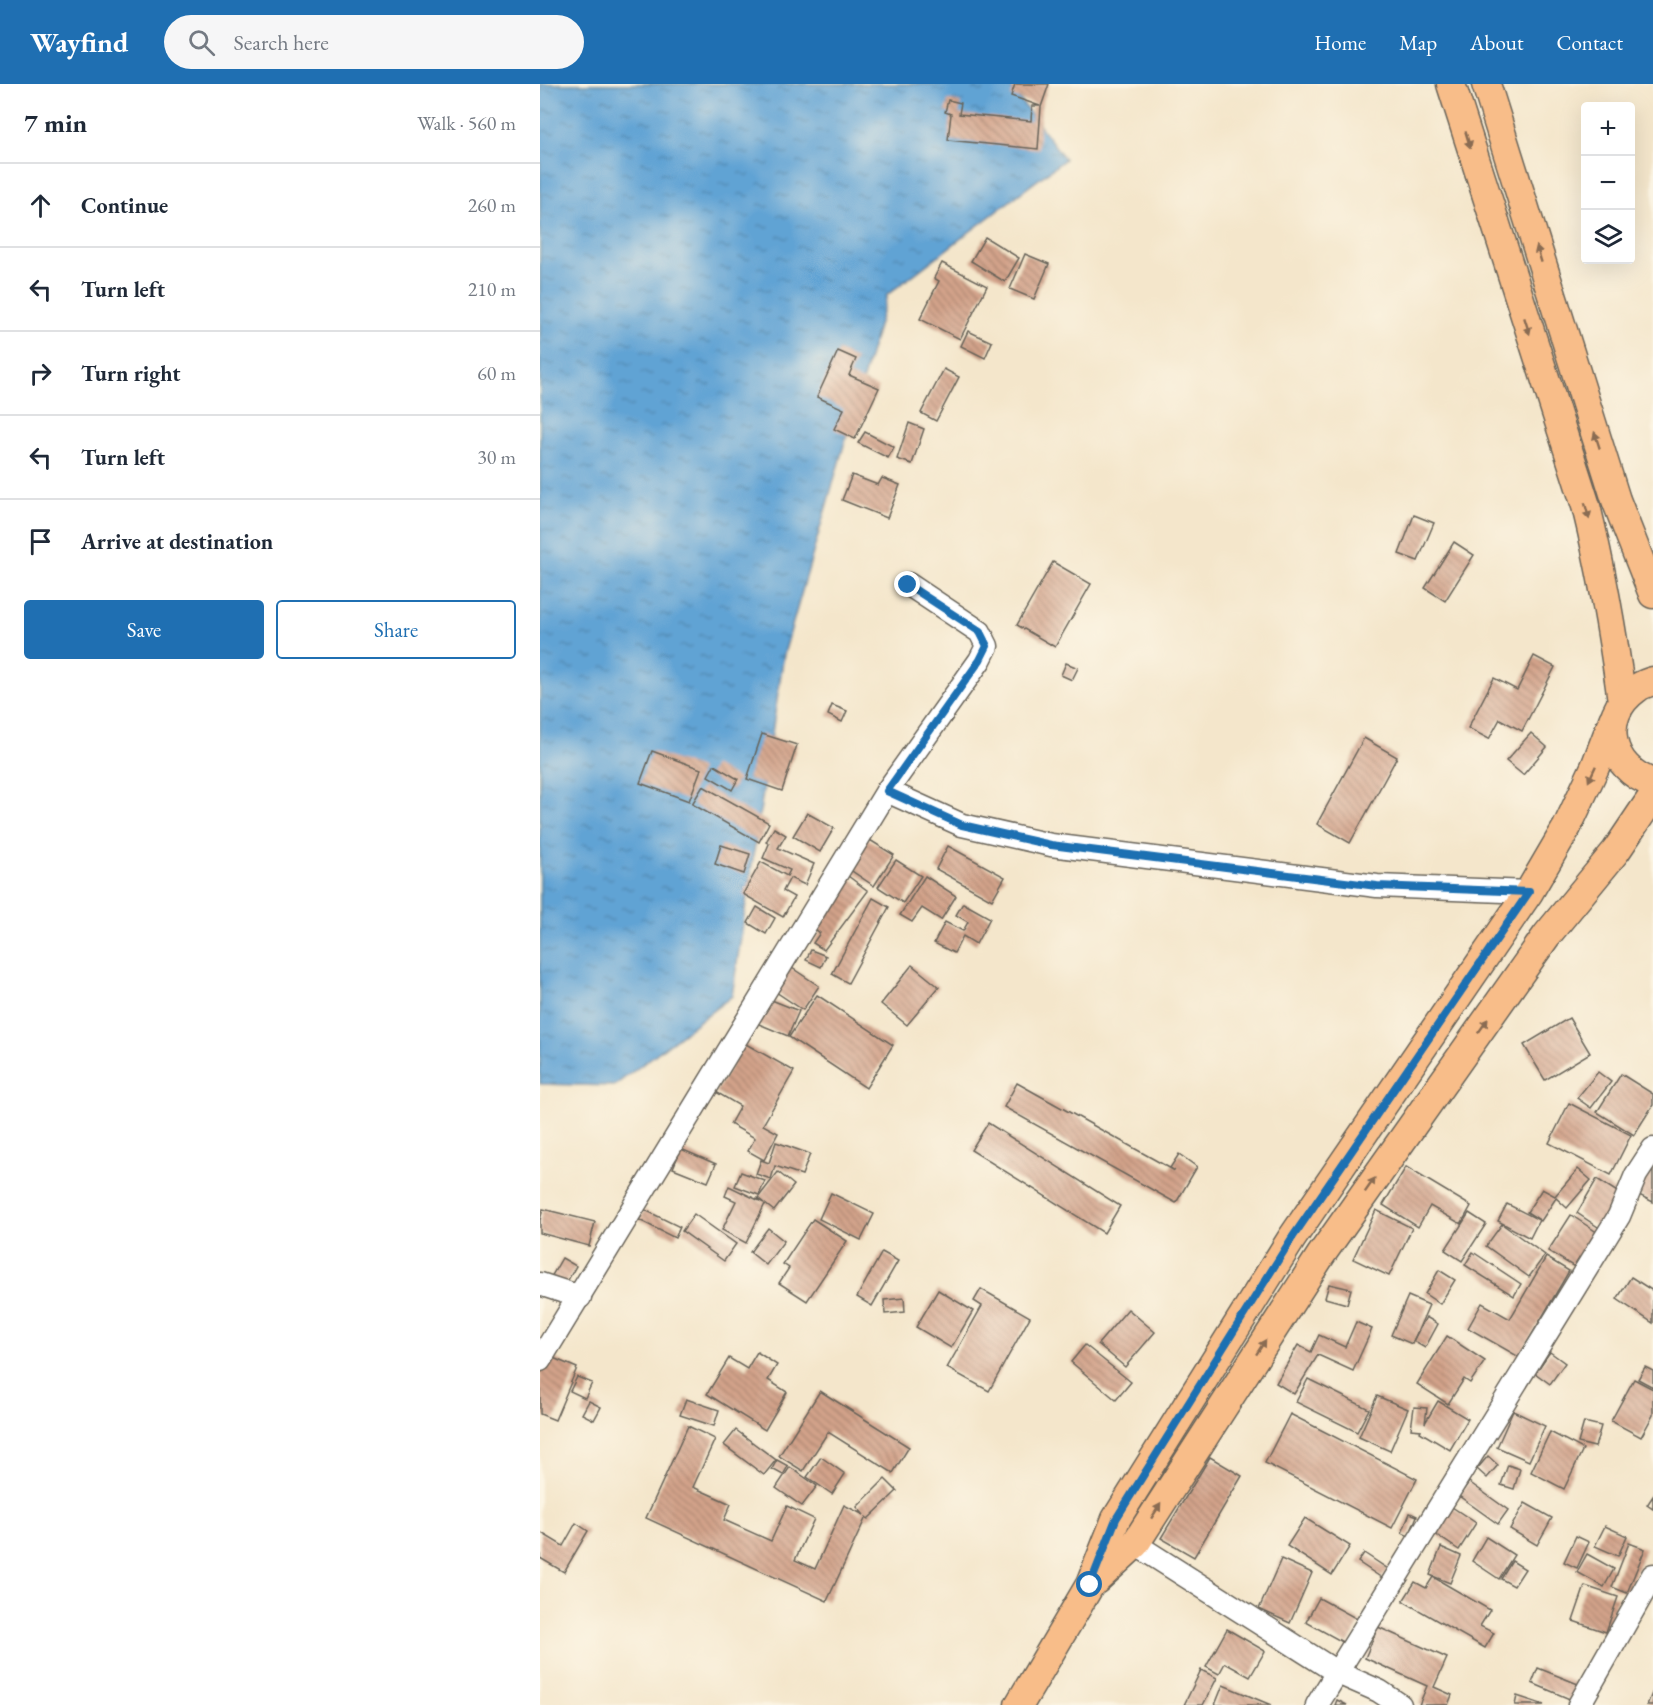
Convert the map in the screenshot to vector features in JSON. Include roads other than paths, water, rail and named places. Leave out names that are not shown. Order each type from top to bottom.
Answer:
[{"type":"main road","points":[[1451,84],[1586,506],[1609,609],[1618,711],[1613,743],[1622,763],[1638,778],[1653,783]]},
{"type":"main road","points":[[1486,84],[1616,500],[1653,594]]},
{"type":"main road","points":[[1019,1705],[1090,1585],[1116,1519],[1292,1238],[1529,892],[1567,827],[1618,711],[1637,687],[1653,681]]},
{"type":"main road","points":[[1090,1585],[1135,1544],[1321,1254],[1547,935],[1616,851],[1653,796]]},
{"type":"street","points":[[540,1360],[887,791],[980,660],[987,646],[980,632],[908,585]]},
{"type":"street","points":[[887,791],[962,825],[1051,845],[1377,886],[1529,892]]},
{"type":"street","points":[[1317,1705],[1619,1216],[1636,1175],[1653,1149]]},
{"type":"street","points":[[540,1284],[580,1297]]},
{"type":"street","points":[[1135,1544],[1338,1673],[1379,1691],[1400,1705]]},
{"type":"street","points":[[1579,1705],[1653,1575]]},
{"type":"water","points":[[540,84],[1008,84],[1065,159],[887,295],[784,654],[732,996],[614,1086],[540,1084]]}]
